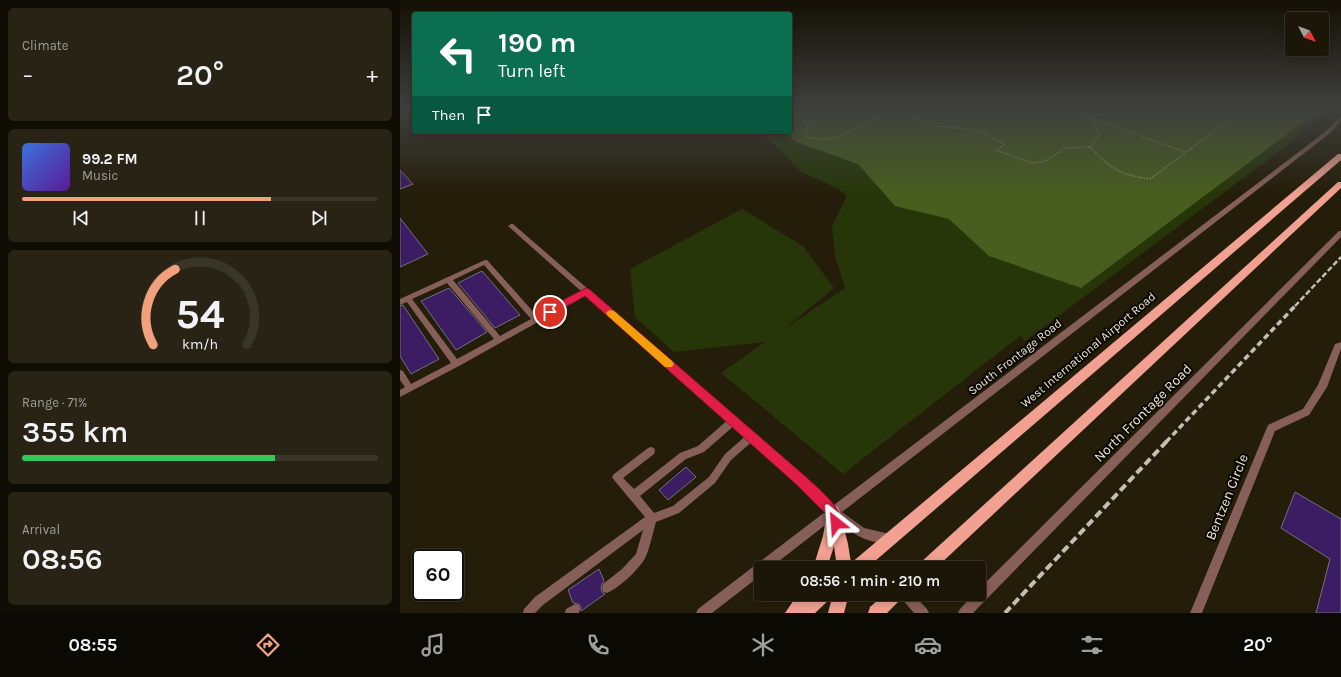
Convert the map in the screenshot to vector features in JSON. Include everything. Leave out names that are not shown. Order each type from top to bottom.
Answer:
[{"type":"main road","name":"West International Airport Road","points":[[864,561],[1341,156]]},
{"type":"main road","points":[[933,561],[1341,184]]},
{"type":"main road","points":[[822,561],[830,536],[833,512]]},
{"type":"main road","points":[[833,512],[841,544],[843,561]]},
{"type":"main road","points":[[793,613],[802,601]]},
{"type":"main road","points":[[803,613],[817,601]]},
{"type":"main road","points":[[836,613],[839,601]]},
{"type":"main road","points":[[876,613],[889,601]]},
{"type":"street","name":"South Frontage Road","points":[[702,613],[1321,138]]},
{"type":"street","points":[[511,226],[801,481],[833,512],[860,532],[870,536],[890,539]]},
{"type":"street","name":"North Frontage Road","points":[[964,613],[1341,232]]},
{"type":"street","name":"Bentzen Circle","points":[[1196,613],[1271,428],[1306,412],[1322,387],[1338,346],[1341,345]]},
{"type":"street","points":[[912,601],[923,613]]},
{"type":"lane","points":[[400,302],[485,262],[536,319]]},
{"type":"lane","points":[[448,279],[499,340]]},
{"type":"lane","points":[[400,394],[586,292]]},
{"type":"lane","points":[[408,298],[456,364]]},
{"type":"lane","points":[[400,373],[410,389]]},
{"type":"lane","points":[[633,496],[683,456],[701,450],[733,421]]},
{"type":"lane","points":[[528,613],[539,601],[652,518],[676,510],[712,480],[728,457],[751,437]]},
{"type":"lane","points":[[651,451],[617,477],[652,518]]},
{"type":"lane","points":[[607,588],[626,573],[640,557],[652,518]]},
{"type":"path","points":[[809,138],[819,139],[838,138]]},
{"type":"path","points":[[992,138],[1005,144],[996,150],[1032,163],[1046,161],[1065,148],[1090,147],[1108,164],[1126,175],[1150,178],[1204,138]]},
{"type":"path","points":[[1090,147],[1097,138]]},
{"type":"path","points":[[1146,138],[1185,152]]},
{"type":"green space","points":[[767,138],[1296,138],[1025,341],[1020,336],[843,474],[721,373],[765,342],[674,352],[635,317],[630,269],[742,209],[803,246],[834,288],[783,330],[845,288],[835,256],[832,226],[847,196],[837,188],[801,172]]},
{"type":"green space","points":[[792,138],[1283,138],[1081,288],[989,256],[949,219],[895,206],[858,164],[796,142]]},
{"type":"building","points":[[400,170],[413,184],[400,189]]},
{"type":"building","points":[[400,218],[428,254],[400,267]]},
{"type":"building","points":[[482,271],[520,315],[495,328],[458,283]]},
{"type":"building","points":[[449,288],[487,332],[456,350],[421,301]]},
{"type":"building","points":[[403,305],[439,359],[411,374],[400,356],[400,306]]},
{"type":"building","points":[[686,467],[696,477],[668,500],[659,490]]},
{"type":"building","points":[[1295,492],[1341,519],[1341,613],[1316,613],[1330,559],[1281,528]]},
{"type":"building","points":[[599,569],[604,581],[601,588],[602,592],[605,594],[581,611],[580,605],[573,603],[568,590]]},
{"type":"railway","points":[[1295,306],[1341,257]]},
{"type":"railway","points":[[1166,442],[1296,305]]},
{"type":"railway","points":[[1005,613],[1167,441]]},
{"type":"slow traffic","points":[[611,313],[669,364]]},
{"type":"route","points":[[550,312],[586,292],[801,481],[833,512],[836,523]]}]
